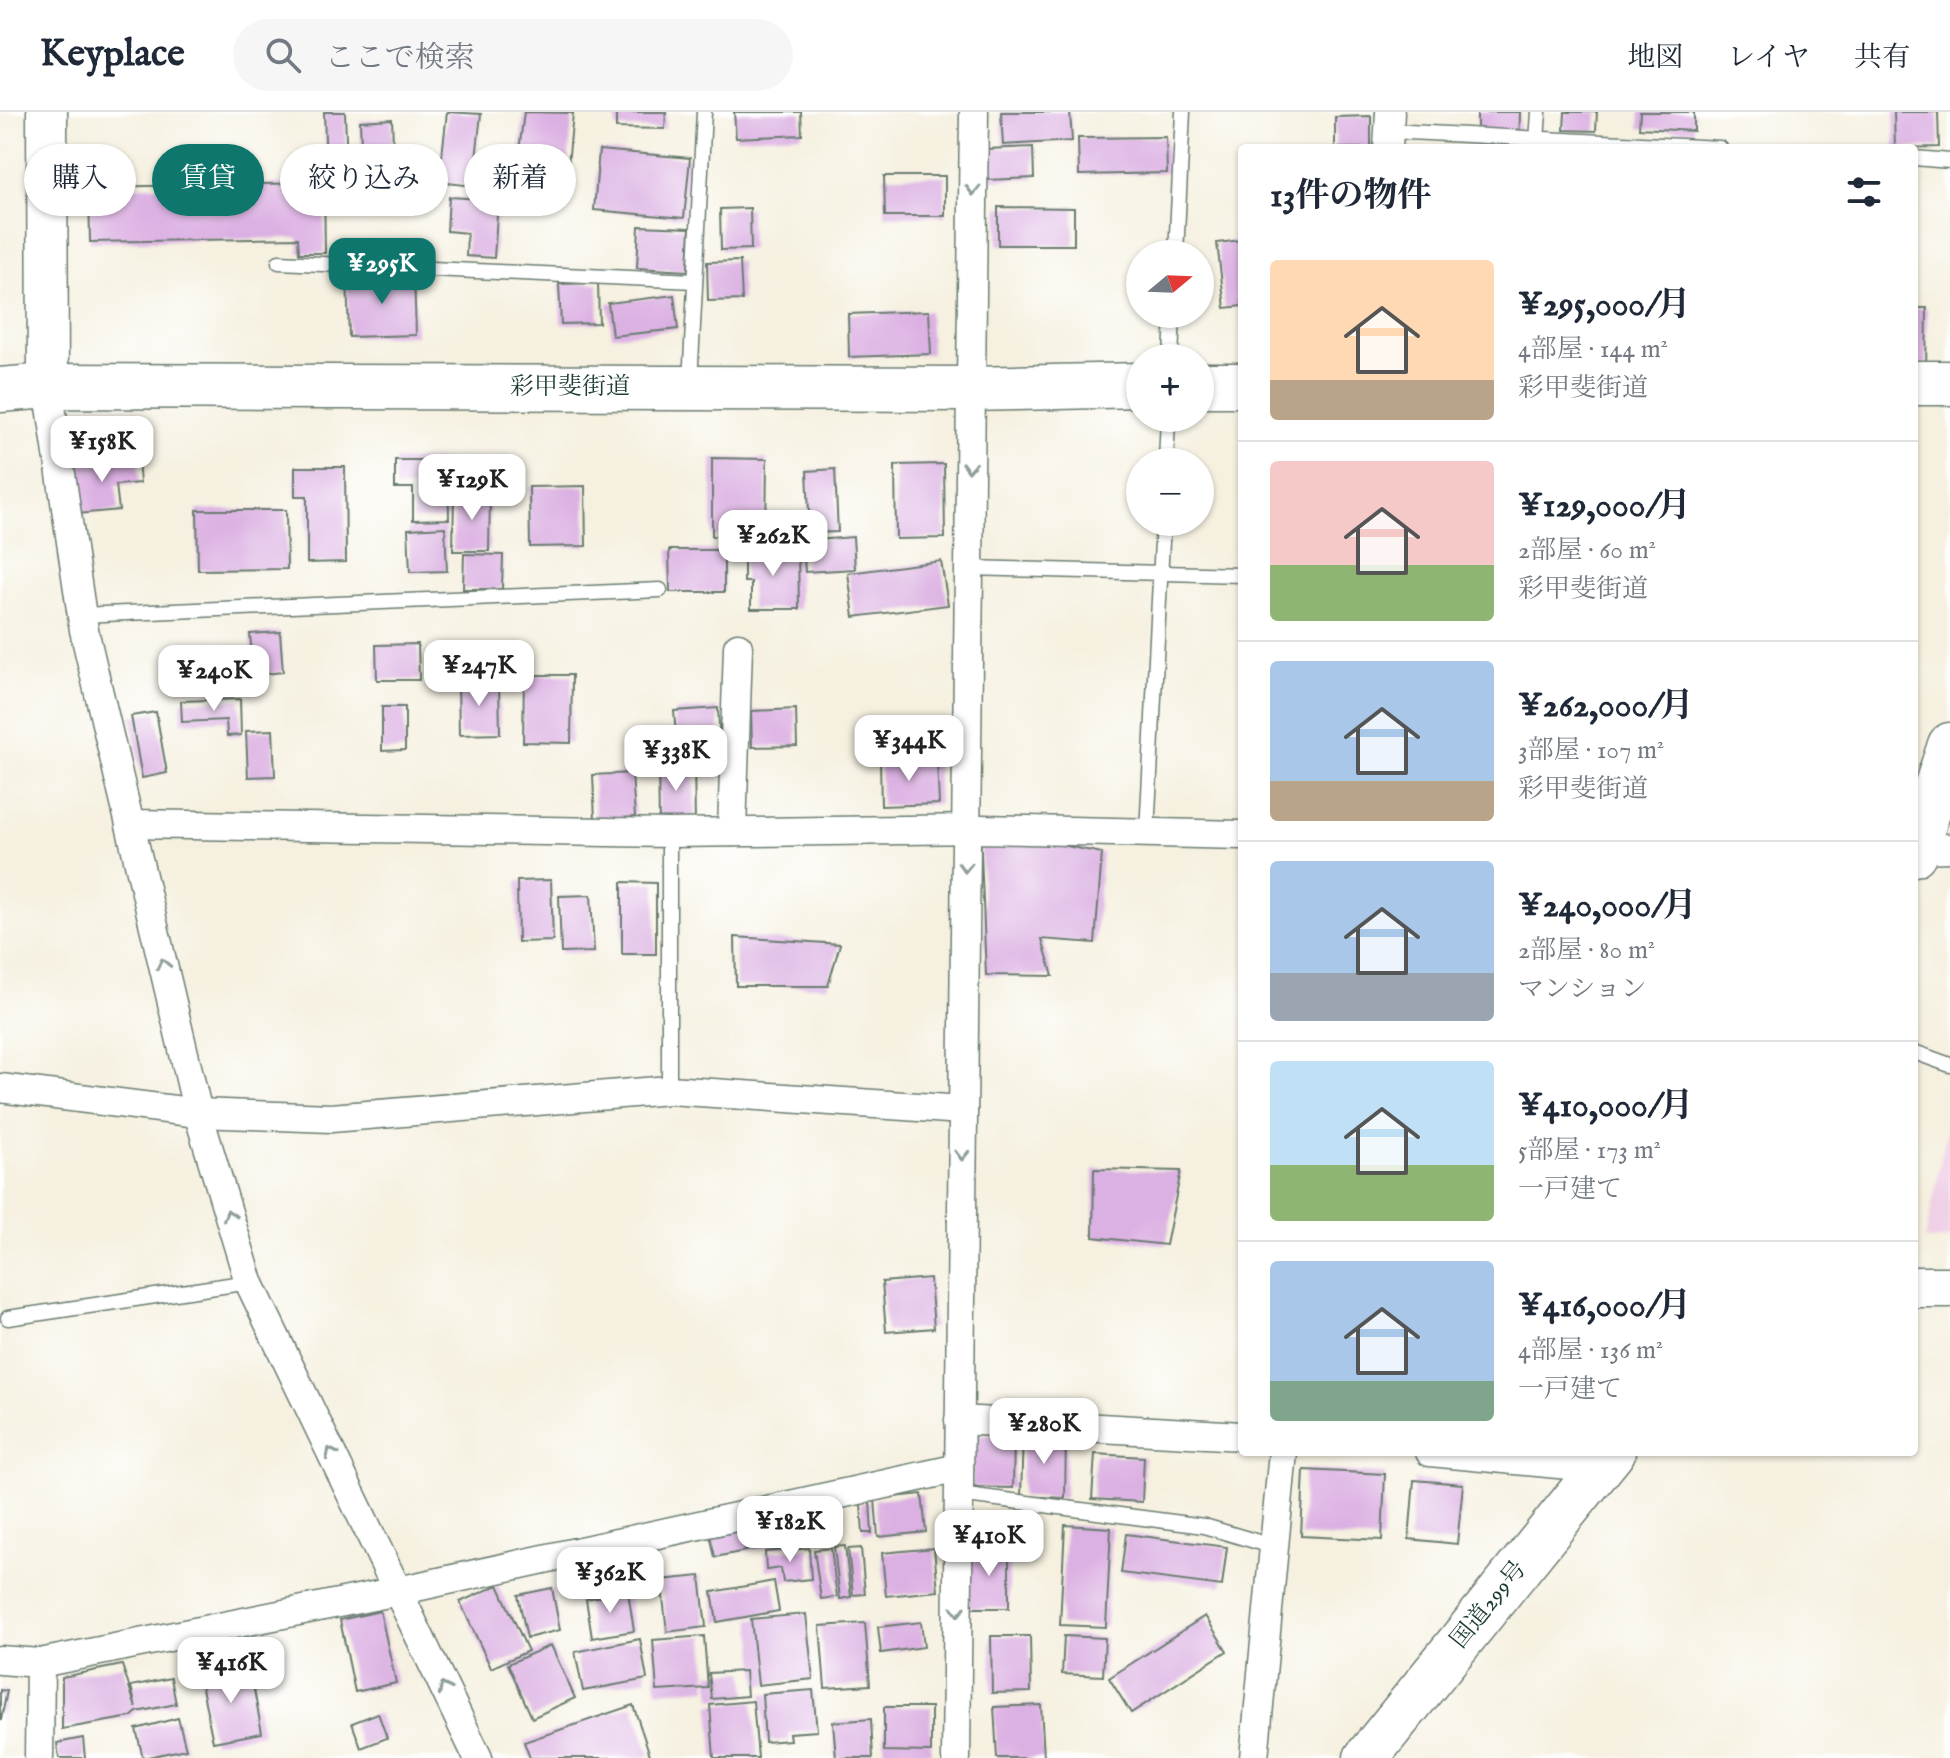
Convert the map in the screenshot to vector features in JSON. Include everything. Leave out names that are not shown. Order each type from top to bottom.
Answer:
[{"type":"highway","points":[[1918,383],[1950,383]]},
{"type":"highway","name":"彩甲斐街道","points":[[0,390],[48,386],[970,389],[1126,385]]},
{"type":"highway","points":[[1214,385],[1238,385]]},
{"type":"highway","points":[[1923,850],[1950,745]]},
{"type":"highway","name":"国道299号","points":[[1366,1758],[1607,1460]]},
{"type":"street","points":[[47,112],[48,386],[81,615],[198,1113],[249,1282],[478,1758]]},
{"type":"street","points":[[956,1758],[974,112]]},
{"type":"street","points":[[732,832],[738,647]]},
{"type":"street","points":[[130,824],[669,833],[965,829],[1238,835]]},
{"type":"street","points":[[0,1088],[198,1113],[331,1118],[669,1090],[963,1110]]},
{"type":"street","points":[[1918,1287],[1950,1287]]},
{"type":"street","points":[[959,1420],[1238,1436]]},
{"type":"street","points":[[1254,1758],[1283,1456]]},
{"type":"street","points":[[1518,1456],[1607,1460]]},
{"type":"street","points":[[0,1660],[40,1663],[959,1481]]},
{"type":"street","points":[[39,1758],[40,1663]]},
{"type":"lane","points":[[690,388],[704,112]]},
{"type":"lane","points":[[1177,240],[1183,112]]},
{"type":"lane","points":[[1537,141],[1539,112]]},
{"type":"lane","points":[[1389,130],[1615,144]]},
{"type":"lane","points":[[1918,158],[1950,161]]},
{"type":"lane","points":[[279,262],[695,281]]},
{"type":"lane","points":[[1147,833],[1162,536]]},
{"type":"lane","points":[[967,568],[1238,575]]},
{"type":"lane","points":[[81,615],[660,590]]},
{"type":"lane","points":[[669,833],[669,1090]]},
{"type":"lane","points":[[1918,1053],[1950,1065]]},
{"type":"lane","points":[[8,1318],[249,1282]]},
{"type":"lane","points":[[959,1481],[1204,1526],[1275,1547]]},
{"type":"shaded area","points":[[1950,1112],[1950,1239],[1925,1240]]},
{"type":"building","points":[[324,112],[345,112],[346,144],[325,144]]},
{"type":"building","points":[[447,112],[481,114],[478,144],[464,144],[464,185],[448,183],[448,144],[443,144]]},
{"type":"building","points":[[524,112],[573,113],[570,144],[520,144]]},
{"type":"building","points":[[616,112],[666,112],[665,129],[616,128]]},
{"type":"building","points":[[734,112],[801,112],[802,135],[736,138]]},
{"type":"building","points":[[1001,112],[1070,112],[1072,141],[1003,145]]},
{"type":"building","points":[[1477,112],[1520,112],[1519,144],[1477,144]]},
{"type":"building","points":[[1565,112],[1597,112],[1596,131],[1564,130]]},
{"type":"building","points":[[1640,112],[1694,112],[1694,131],[1639,128]]},
{"type":"building","points":[[1894,112],[1938,112],[1939,147],[1895,144]]},
{"type":"building","points":[[1371,116],[1371,144],[1335,144],[1335,117]]},
{"type":"building","points":[[392,119],[393,144],[361,144],[360,121]]},
{"type":"building","points":[[1166,137],[1167,173],[1079,175],[1078,138]]},
{"type":"building","points":[[1033,147],[1034,178],[987,180],[986,149]]},
{"type":"building","points":[[599,150],[690,158],[684,218],[594,210]]},
{"type":"building","points":[[884,176],[945,176],[945,216],[885,216]]},
{"type":"building","points":[[264,184],[280,184],[280,216],[324,216],[325,253],[299,253],[298,238],[90,242],[90,216],[136,216],[136,186],[152,186],[152,216],[264,216]]},
{"type":"building","points":[[449,197],[464,198],[464,216],[497,216],[494,258],[466,256],[467,233],[447,231]]},
{"type":"building","points":[[998,207],[1074,208],[1074,245],[998,245]]},
{"type":"building","points":[[750,208],[751,249],[721,250],[720,209]]},
{"type":"building","points":[[639,226],[690,228],[688,271],[637,268]]},
{"type":"building","points":[[1238,240],[1238,306],[1225,308],[1217,243]]},
{"type":"building","points":[[740,261],[742,300],[708,301],[707,262]]},
{"type":"building","points":[[414,274],[416,335],[349,337],[347,276]]},
{"type":"building","points":[[598,283],[599,323],[561,324],[559,284]]},
{"type":"building","points":[[674,295],[678,329],[612,336],[608,303]]},
{"type":"building","points":[[1918,308],[1927,308],[1926,373],[1918,372]]},
{"type":"building","points":[[929,311],[931,354],[849,357],[848,314]]},
{"type":"building","points":[[712,458],[767,459],[766,537],[712,536]]},
{"type":"building","points":[[138,459],[140,483],[116,485],[119,510],[77,514],[72,465]]},
{"type":"building","points":[[395,460],[448,460],[449,519],[413,520],[413,488],[395,488]]},
{"type":"building","points":[[944,464],[945,538],[896,539],[895,465]]},
{"type":"building","points":[[295,467],[345,467],[346,562],[307,563],[307,496],[295,496]]},
{"type":"building","points":[[835,469],[838,532],[810,533],[807,471]]},
{"type":"building","points":[[585,486],[586,546],[530,547],[529,487]]},
{"type":"building","points":[[454,494],[490,494],[489,551],[453,551]]},
{"type":"building","points":[[197,510],[286,510],[287,569],[198,570]]},
{"type":"building","points":[[445,527],[447,571],[410,572],[408,529]]},
{"type":"building","points":[[853,537],[855,569],[805,572],[803,541]]},
{"type":"building","points":[[744,548],[798,548],[799,609],[751,609],[751,582],[744,582]]},
{"type":"building","points":[[669,550],[724,550],[724,592],[670,592]]},
{"type":"building","points":[[464,554],[503,555],[502,589],[463,589]]},
{"type":"building","points":[[941,561],[948,605],[854,617],[848,573]]},
{"type":"building","points":[[280,632],[283,672],[254,675],[250,634]]},
{"type":"building","points":[[418,644],[419,680],[377,680],[376,645]]},
{"type":"building","points":[[524,675],[572,675],[571,743],[523,742]]},
{"type":"building","points":[[499,681],[500,734],[459,735],[458,682]]},
{"type":"building","points":[[240,699],[241,735],[227,736],[226,720],[182,722],[181,701]]},
{"type":"building","points":[[382,707],[405,707],[405,750],[382,751]]},
{"type":"building","points":[[718,708],[720,745],[677,748],[674,711]]},
{"type":"building","points":[[796,709],[797,746],[752,747],[751,711]]},
{"type":"building","points":[[156,712],[167,773],[142,778],[131,716]]},
{"type":"building","points":[[273,730],[275,776],[248,777],[246,731]]},
{"type":"building","points":[[937,760],[939,804],[881,806],[880,762]]},
{"type":"building","points":[[658,761],[694,761],[695,824],[659,825]]},
{"type":"building","points":[[632,773],[635,817],[595,820],[593,775]]},
{"type":"building","points":[[980,829],[1102,853],[1095,943],[1042,939],[1053,976],[986,975]]},
{"type":"building","points":[[551,880],[553,941],[518,942],[517,881]]},
{"type":"building","points":[[622,882],[656,883],[656,954],[622,954]]},
{"type":"building","points":[[591,895],[594,952],[561,953],[559,896]]},
{"type":"building","points":[[735,937],[840,944],[828,986],[736,986]]},
{"type":"building","points":[[1094,1169],[1181,1171],[1166,1245],[1093,1237]]},
{"type":"building","points":[[930,1278],[934,1328],[886,1332],[882,1282]]},
{"type":"building","points":[[1023,1434],[1066,1436],[1065,1498],[1021,1496]]},
{"type":"building","points":[[973,1435],[1014,1436],[1013,1488],[972,1487]]},
{"type":"building","points":[[1095,1454],[1144,1457],[1142,1502],[1092,1499]]},
{"type":"building","points":[[1304,1470],[1385,1474],[1382,1540],[1301,1536]]},
{"type":"building","points":[[1414,1480],[1463,1484],[1457,1544],[1409,1539]]},
{"type":"building","points":[[922,1494],[926,1532],[878,1537],[875,1499]]},
{"type":"building","points":[[870,1502],[872,1533],[863,1533],[861,1503]]},
{"type":"building","points":[[802,1511],[807,1541],[768,1548],[763,1517]]},
{"type":"building","points":[[758,1520],[765,1547],[715,1557],[709,1530]]},
{"type":"building","points":[[1065,1525],[1111,1528],[1106,1627],[1060,1625]]},
{"type":"building","points":[[1126,1534],[1227,1547],[1222,1586],[1121,1573]]},
{"type":"building","points":[[845,1546],[851,1597],[840,1599],[834,1547]]},
{"type":"building","points":[[969,1547],[1009,1547],[1009,1608],[969,1608]]},
{"type":"building","points":[[809,1548],[811,1579],[783,1582],[781,1568],[766,1570],[765,1552]]},
{"type":"building","points":[[831,1548],[837,1597],[821,1599],[814,1550]]},
{"type":"building","points":[[861,1548],[865,1594],[853,1595],[848,1549]]},
{"type":"building","points":[[934,1548],[938,1591],[886,1596],[882,1553]]},
{"type":"building","points":[[628,1550],[635,1583],[592,1590],[586,1558]]},
{"type":"building","points":[[700,1576],[706,1627],[667,1632],[661,1580]]},
{"type":"building","points":[[774,1581],[779,1611],[717,1622],[712,1592]]},
{"type":"building","points":[[498,1585],[528,1651],[491,1668],[460,1602]]},
{"type":"building","points":[[552,1588],[560,1630],[527,1638],[518,1595]]},
{"type":"building","points":[[628,1592],[634,1631],[592,1638],[586,1599]]},
{"type":"building","points":[[380,1611],[396,1683],[355,1692],[340,1620]]},
{"type":"building","points":[[806,1614],[813,1679],[758,1685],[751,1619]]},
{"type":"building","points":[[1205,1616],[1227,1651],[1131,1713],[1109,1678]]},
{"type":"building","points":[[921,1622],[924,1647],[881,1653],[878,1627]]},
{"type":"building","points":[[865,1623],[870,1685],[825,1688],[820,1626]]},
{"type":"building","points":[[704,1636],[708,1688],[657,1691],[653,1640]]},
{"type":"building","points":[[991,1636],[1030,1636],[1031,1692],[992,1693]]},
{"type":"building","points":[[1064,1636],[1105,1638],[1103,1676],[1062,1674]]},
{"type":"building","points":[[640,1639],[647,1679],[583,1691],[575,1652]]},
{"type":"building","points":[[551,1645],[575,1698],[532,1718],[508,1664]]},
{"type":"building","points":[[122,1665],[136,1708],[131,1686],[171,1678],[176,1704],[137,1712],[131,1717],[62,1729],[62,1677]]},
{"type":"building","points":[[250,1668],[262,1733],[213,1742],[200,1678]]},
{"type":"building","points":[[745,1671],[747,1696],[712,1699],[709,1673]]},
{"type":"building","points":[[0,1690],[7,1691],[1,1720],[0,1720]]},
{"type":"building","points":[[813,1690],[817,1731],[789,1733],[790,1740],[765,1742],[762,1694]]},
{"type":"building","points":[[753,1701],[758,1758],[714,1758],[710,1705]]},
{"type":"building","points":[[633,1705],[650,1755],[640,1758],[530,1758],[524,1742]]},
{"type":"building","points":[[1041,1705],[1044,1758],[997,1758],[994,1707]]},
{"type":"building","points":[[884,1707],[931,1707],[931,1752],[884,1751]]},
{"type":"building","points":[[378,1713],[387,1738],[361,1748],[352,1723]]},
{"type":"building","points":[[178,1718],[186,1749],[143,1758],[136,1729]]},
{"type":"building","points":[[871,1719],[873,1758],[836,1758],[833,1722]]},
{"type":"building","points":[[83,1738],[85,1758],[59,1758],[57,1743]]}]
